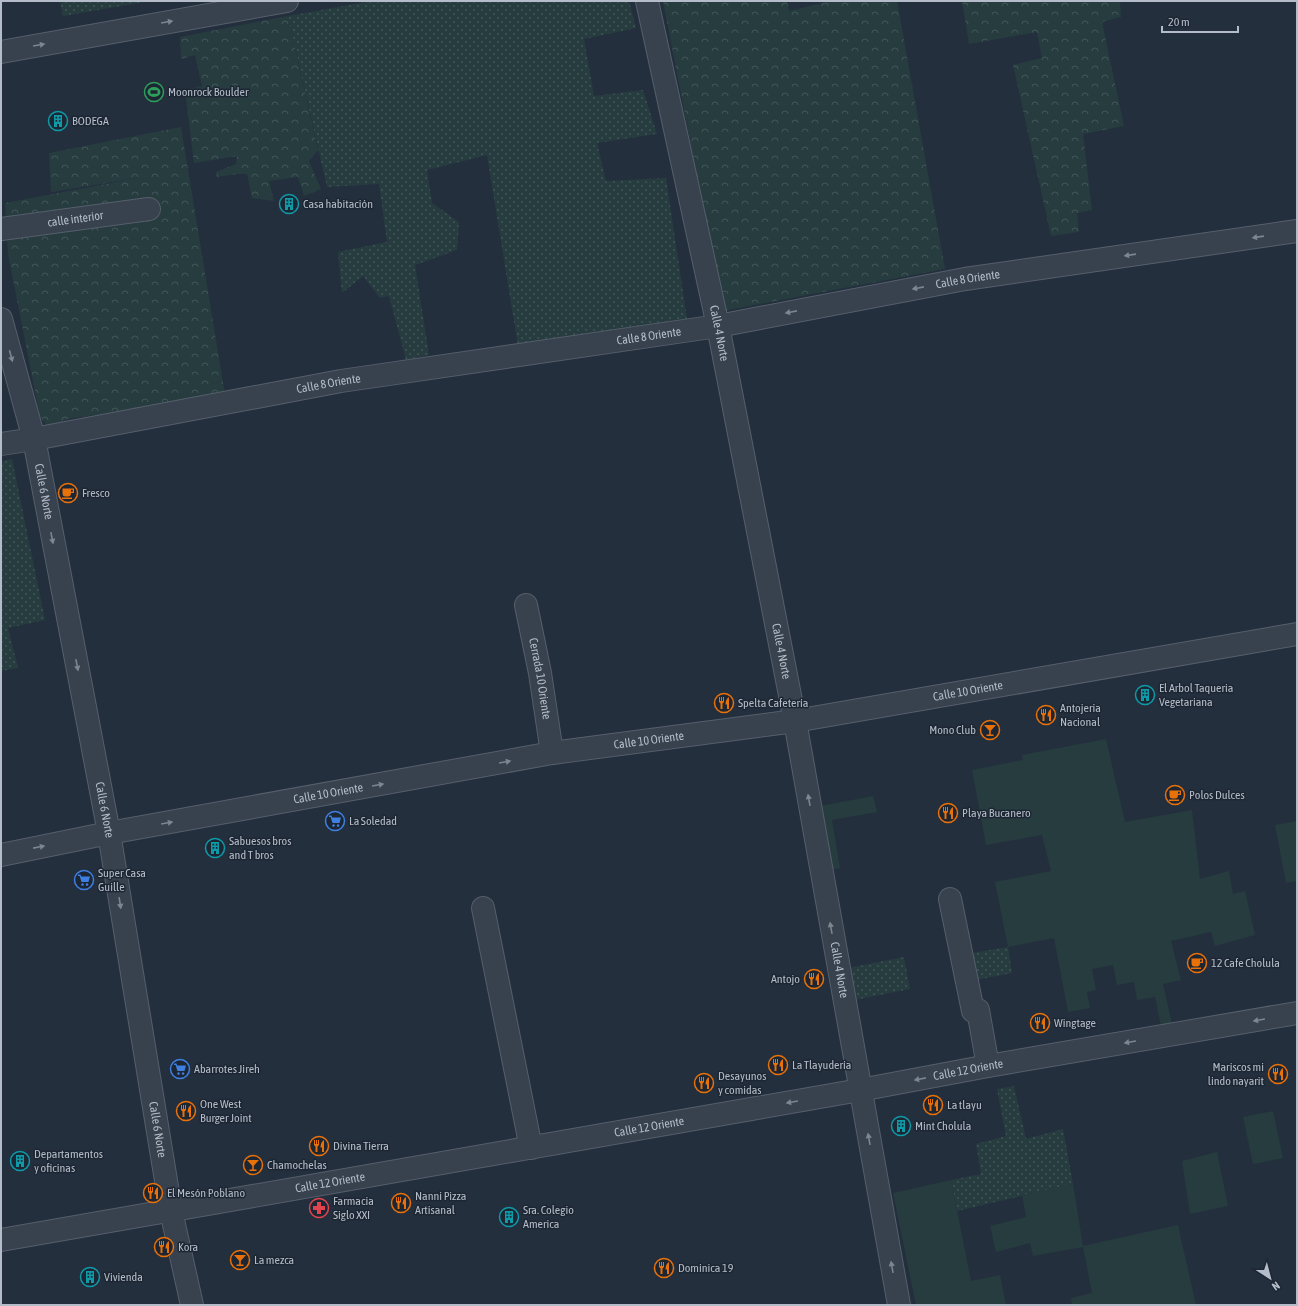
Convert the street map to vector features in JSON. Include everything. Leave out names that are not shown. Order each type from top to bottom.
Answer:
[{"type":"street","points":[[1,52],[287,1]]},
{"type":"street","name":"Calle 4 Norte","points":[[647,1],[718,326],[795,721],[899,1305]]},
{"type":"street","name":"calle interior","points":[[1,229],[149,209]]},
{"type":"street","name":"Calle 8 Oriente","points":[[1,444],[341,382],[718,326],[965,279],[1297,231]]},
{"type":"street","name":"Calle 6 Norte","points":[[1,319],[34,439],[109,833],[171,1211],[192,1305]]},
{"type":"street","name":"Cerrada 10 Oriente","points":[[526,605],[540,673],[552,753]]},
{"type":"street","name":"Calle 10 Oriente","points":[[1,855],[109,833],[552,753],[795,721],[1297,634]]},
{"type":"street","points":[[950,899],[973,1011],[978,1010],[988,1066]]},
{"type":"street","points":[[483,908],[531,1148]]},
{"type":"street","name":"Calle 12 Oriente","points":[[1,1240],[1297,1013]]},
{"type":"green space","points":[[60,1],[150,1],[63,16]]},
{"type":"green space","points":[[371,1],[629,1],[636,28],[584,39],[594,96],[643,90],[657,134],[597,143],[606,181],[666,178],[687,319],[518,346],[487,155],[427,170],[432,203],[459,222],[457,250],[415,265],[429,355],[406,360],[389,296],[380,298],[363,276],[342,293],[338,252],[387,242],[379,184],[327,187],[288,16]]},
{"type":"green space","points":[[663,1],[787,1],[789,11],[831,1],[897,1],[945,269],[723,311]]},
{"type":"green space","points":[[962,1],[1120,1],[1121,17],[1102,22],[1124,126],[1083,134],[1092,210],[1077,213],[1079,232],[1051,236],[1013,65],[1042,58],[1037,32],[969,44]]},
{"type":"green space","points":[[288,16],[318,150],[309,161],[321,189],[304,196],[298,177],[269,181],[274,201],[252,198],[247,174],[217,177],[216,172],[236,164],[237,156],[194,163],[185,90],[202,86],[195,55],[181,59],[180,37]]},
{"type":"green space","points":[[181,127],[225,395],[68,419],[49,428],[40,417],[8,254],[5,203],[143,177],[51,192],[49,153]]},
{"type":"green space","points":[[12,459],[45,620],[8,628],[18,668],[1,671],[1,461]]},
{"type":"green space","points":[[1106,739],[1125,822],[1192,810],[1200,879],[1229,871],[1233,894],[1245,891],[1255,935],[1215,946],[1211,932],[1171,941],[1181,980],[1163,984],[1172,1024],[1161,1026],[1155,997],[1137,1000],[1134,982],[1117,985],[1113,965],[1092,969],[1096,990],[1087,992],[1090,1008],[1068,1012],[1054,938],[1008,947],[995,882],[1051,871],[1042,835],[986,845],[972,770],[1023,760],[1022,755]]},
{"type":"green space","points":[[873,796],[877,812],[832,820],[840,868],[831,870],[820,806]]},
{"type":"green space","points":[[1297,821],[1297,881],[1286,883],[1275,825]]},
{"type":"green space","points":[[1008,947],[1012,973],[976,980],[972,953]]},
{"type":"green space","points":[[904,957],[910,989],[855,1000],[848,968]]},
{"type":"green space","points":[[1014,1086],[1026,1139],[1063,1129],[1073,1184],[957,1211],[951,1180],[981,1174],[976,1144],[1006,1136],[997,1089]]},
{"type":"green space","points":[[1273,1111],[1283,1158],[1253,1164],[1243,1117]]},
{"type":"green space","points":[[1217,1152],[1228,1206],[1190,1214],[1182,1161]]},
{"type":"green space","points":[[951,1180],[971,1281],[1000,1275],[1006,1305],[916,1305],[893,1193]]},
{"type":"green space","points":[[1073,1184],[1083,1246],[1178,1225],[1196,1305],[1072,1305],[1071,1298],[1092,1293],[1083,1247],[1033,1256],[1030,1243],[996,1252],[990,1226],[1026,1217],[1022,1195]]},
{"type":"place","name":"Moonrock Boulder","points":[[154,92]]},
{"type":"place","name":"BODEGA","points":[[58,121]]},
{"type":"place","name":"Casa habitación","points":[[289,204]]},
{"type":"place","name":"Fresco","points":[[68,493]]},
{"type":"place","name":"El Arbol Taqueria Vegetariana","points":[[1145,695]]},
{"type":"place","name":"Spelta Cafetería","points":[[724,703]]},
{"type":"place","name":"Antojeria Nacional","points":[[1046,715]]},
{"type":"place","name":"Mono Club","points":[[990,730]]},
{"type":"place","name":"Polos Dulces","points":[[1175,795]]},
{"type":"place","name":"Playa Bucanero","points":[[948,813]]},
{"type":"place","name":"La Soledad","points":[[335,821]]},
{"type":"place","name":"Sabuesos bros and T bros","points":[[215,848]]},
{"type":"place","name":"Super Casa Guille","points":[[84,880]]},
{"type":"place","name":"12 Cafe Cholula","points":[[1197,963]]},
{"type":"place","name":"Antojo","points":[[814,979]]},
{"type":"place","name":"Wingtage","points":[[1040,1023]]},
{"type":"place","name":"La Tlayudería","points":[[778,1065]]},
{"type":"place","name":"Abarrotes Jireh","points":[[180,1069]]},
{"type":"place","name":"Mariscos mi lindo nayarit","points":[[1278,1074]]},
{"type":"place","name":"Desayunos y comidas","points":[[704,1083]]},
{"type":"place","name":"La tlayu","points":[[933,1105]]},
{"type":"place","name":"One West Burger Joint","points":[[186,1111]]},
{"type":"place","name":"Mint Cholula","points":[[901,1126]]},
{"type":"place","name":"Divina Tierra","points":[[319,1146]]},
{"type":"place","name":"Departamentos y oficinas","points":[[20,1161]]},
{"type":"place","name":"Chamochelas","points":[[253,1165]]},
{"type":"place","name":"El Mesón Poblano","points":[[153,1193]]},
{"type":"place","name":"Nanni Pizza Artisanal","points":[[401,1203]]},
{"type":"place","name":"Farmacia Siglo XXI","points":[[319,1208]]},
{"type":"place","name":"Sra. Colegio America","points":[[509,1217]]},
{"type":"place","name":"Kora","points":[[164,1247]]},
{"type":"place","name":"La mezca","points":[[240,1260]]},
{"type":"place","name":"Dominica 19","points":[[664,1268]]},
{"type":"place","name":"Vivienda","points":[[90,1277]]}]
